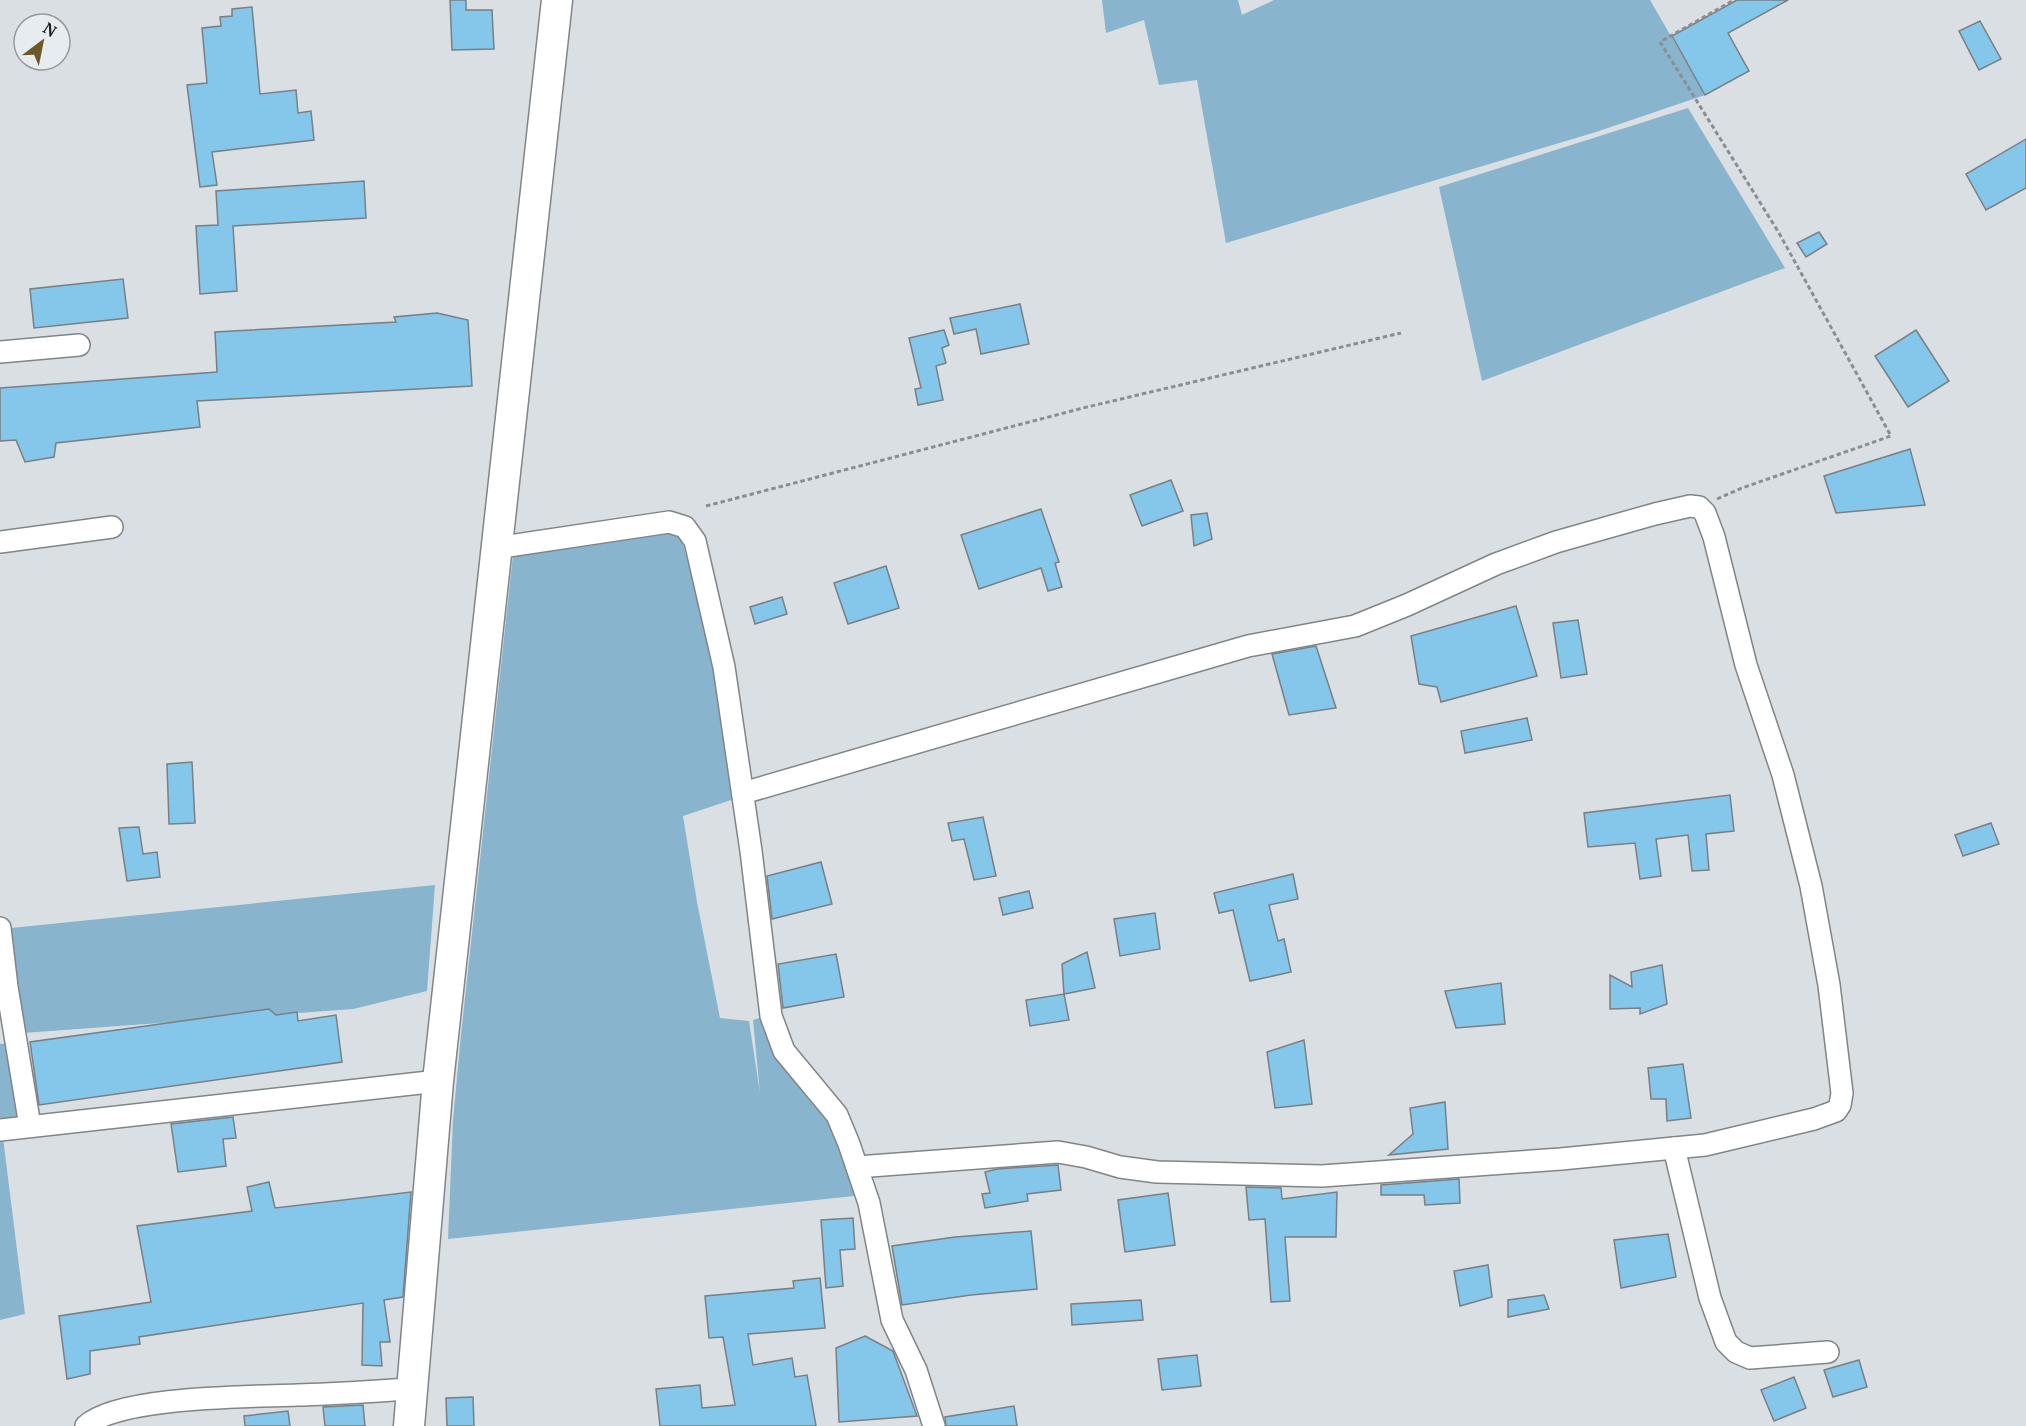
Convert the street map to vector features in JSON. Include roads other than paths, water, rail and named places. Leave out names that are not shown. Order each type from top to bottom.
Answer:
[{"type":"street","points":[[409,1426],[438,1081],[557,0]]},
{"type":"street","points":[[0,351],[79,345]]},
{"type":"street","points":[[743,793],[1248,646],[1355,626],[1496,564],[1556,542],[1655,514],[1690,506],[1699,507],[1705,513],[1714,537],[1746,665],[1783,775],[1811,886],[1828,985],[1842,1093],[1840,1105],[1836,1111],[1814,1119],[1705,1145],[1322,1176],[1157,1172],[1120,1167],[1058,1152],[857,1167]]},
{"type":"street","points":[[496,548],[669,522],[685,527],[695,541],[724,667],[743,793],[771,1016],[784,1051],[837,1115],[869,1203],[892,1320],[916,1370],[934,1426]]},
{"type":"street","points":[[0,542],[112,527]]},
{"type":"street","points":[[0,928],[7,987],[30,1126]]},
{"type":"street","points":[[0,1130],[438,1081]]},
{"type":"street","points":[[1674,1148],[1710,1298],[1726,1342],[1736,1352],[1750,1358],[1828,1352]]},
{"type":"street","points":[[86,1426],[91,1421],[127,1408],[191,1400],[412,1389]]}]
